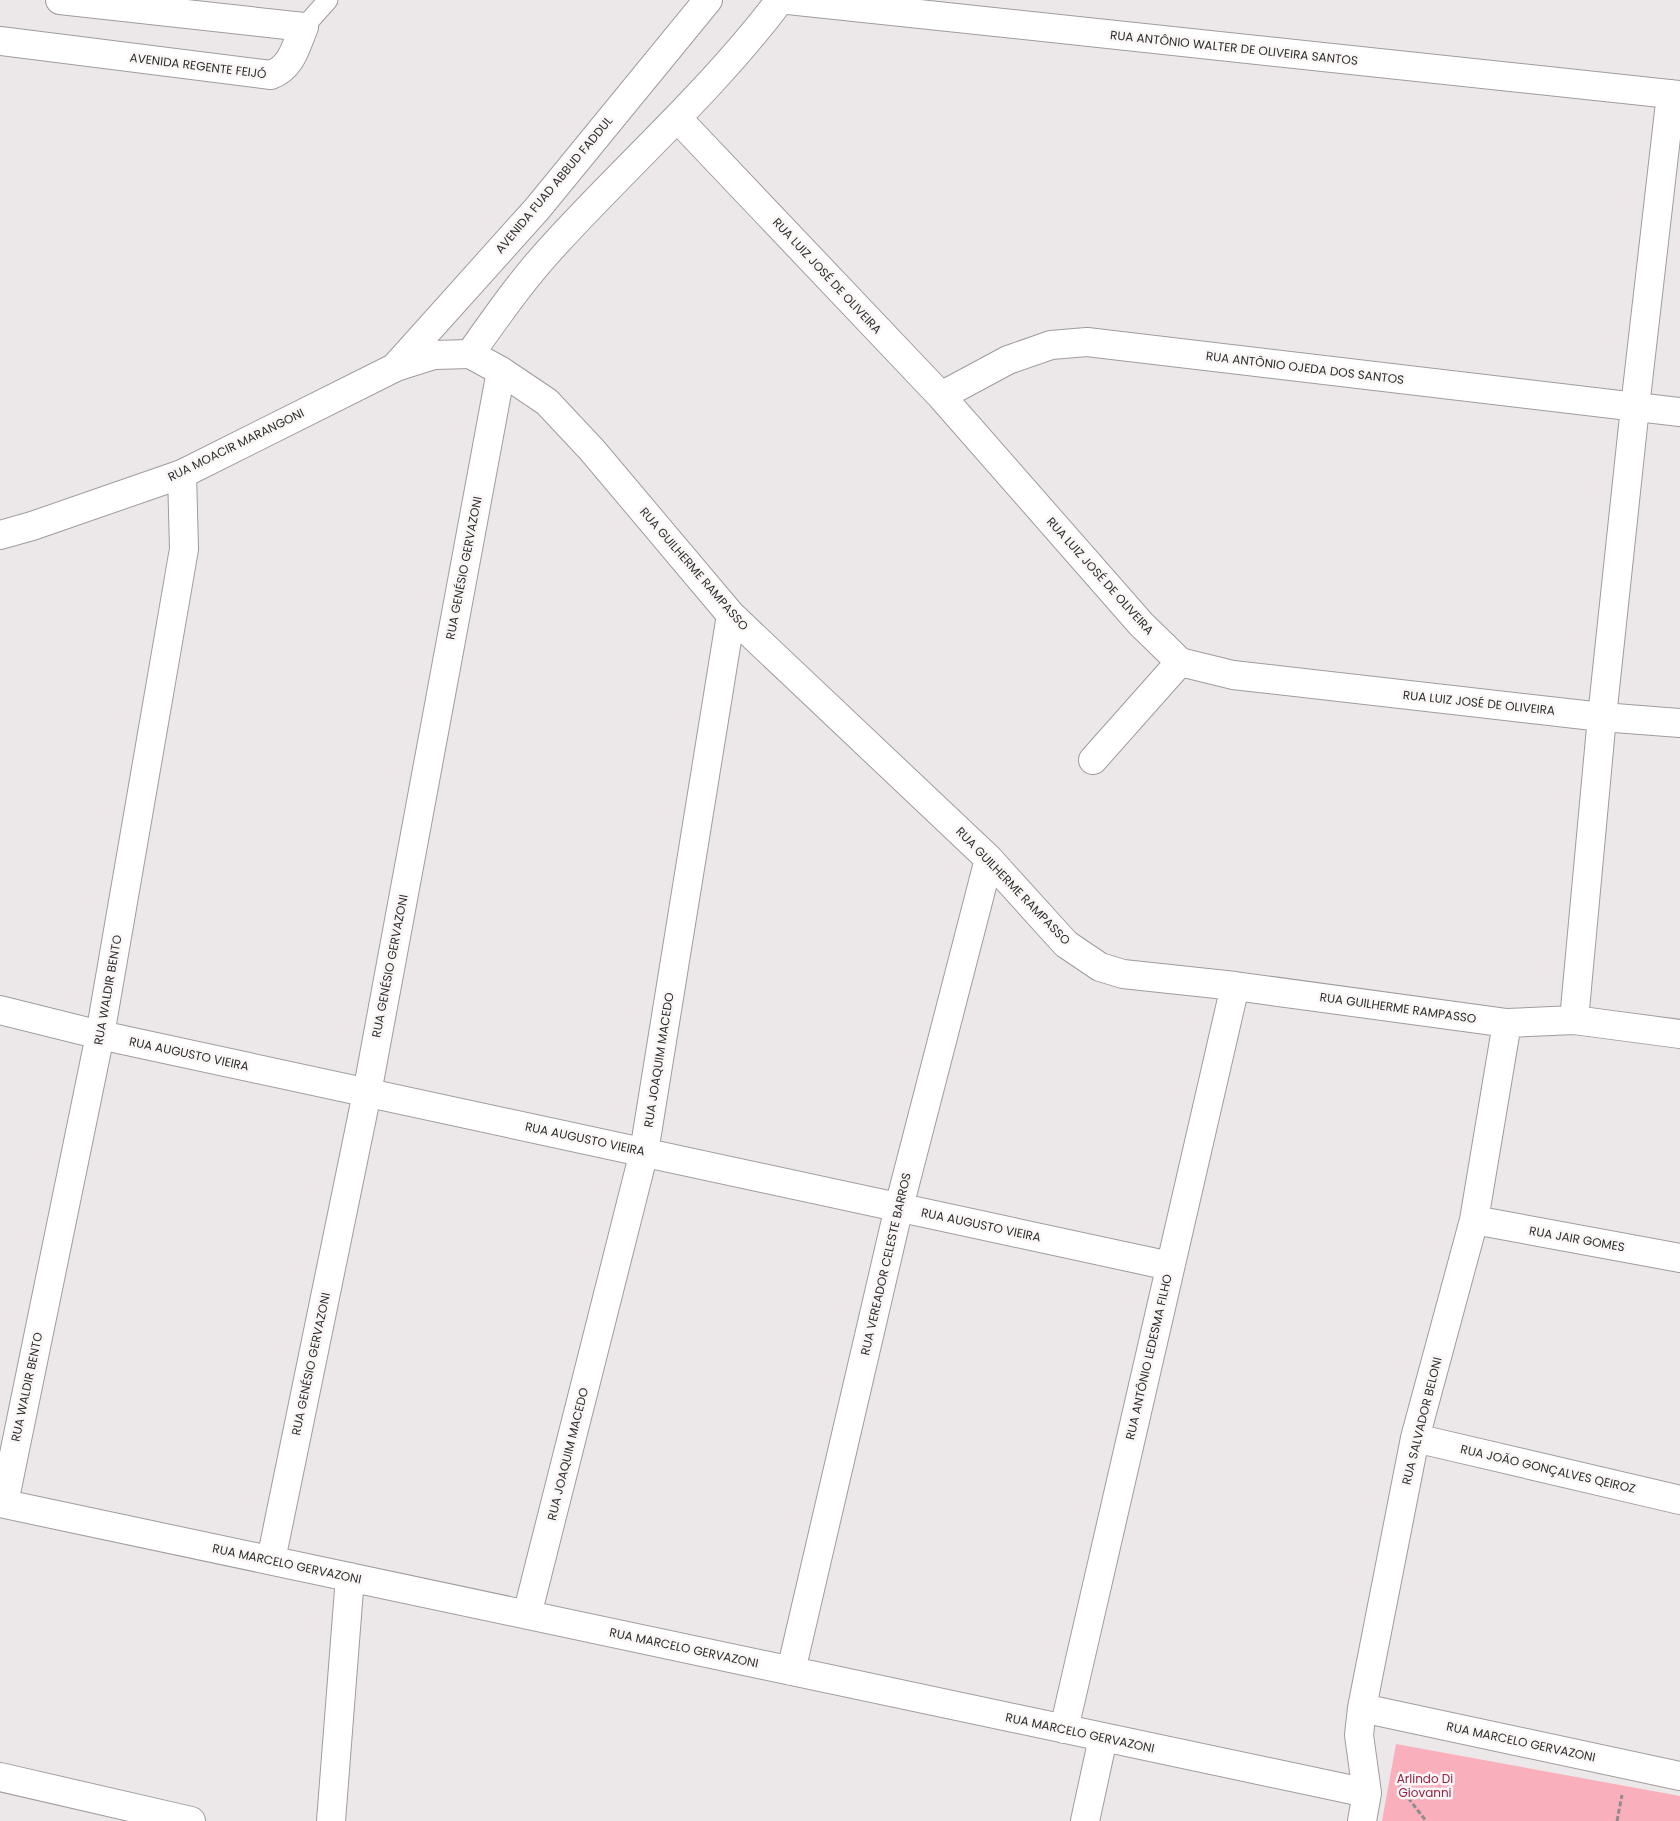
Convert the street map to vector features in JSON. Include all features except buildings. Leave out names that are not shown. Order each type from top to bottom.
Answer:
[{"type":"street","points":[[60,0],[304,27]]},
{"type":"street","name":"AVENIDA FUAD ABBUD FADDUL","points":[[396,367],[537,209],[708,0]]},
{"type":"street","points":[[470,354],[508,301],[554,244],[635,159],[678,119],[780,0]]},
{"type":"street","name":"RUA ANTÔNIO WALTER DE OLIVEIRA SANTOS","points":[[788,0],[1676,95]]},
{"type":"street","name":"AVENIDA REGENTE FEIJÓ","points":[[0,41],[271,75],[280,71],[289,62],[304,27]]},
{"type":"street","points":[[1574,1020],[1602,717],[1635,407],[1676,95]]},
{"type":"street","name":"RUA LUIZ JOSÉ DE OLIVEIRA","points":[[678,119],[941,396],[1141,624],[1180,662],[1233,675],[1602,717],[1680,723]]},
{"type":"street","name":"RUA ANTÔNIO OJEDA DOS SANTOS","points":[[941,396],[1017,357],[1051,345],[1087,342],[1680,412]]},
{"type":"street","name":"RUA MOACIR MARANGONI","points":[[0,535],[32,526],[182,474],[396,367],[434,355],[470,354]]},
{"type":"street","name":"RUA GUILHERME RAMPASSO","points":[[470,354],[501,371],[547,402],[592,450],[731,615],[989,859],[1066,944],[1100,967],[1123,974],[1235,986],[1508,1023],[1574,1020],[1680,1034]]},
{"type":"street","name":"RUA GENÉSIO GERVAZONI","points":[[271,1560],[367,1093],[501,371]]},
{"type":"street","name":"RUA WALDIR BENTO","points":[[2,1503],[100,1035],[184,549],[182,474]]},
{"type":"street","name":"RUA JOAQUIM MACEDO","points":[[527,1615],[644,1152],[731,615]]},
{"type":"street","points":[[1093,760],[1180,662]]},
{"type":"street","name":"RUA VEREADOR CELESTE BARROS","points":[[791,1671],[899,1207],[989,859]]},
{"type":"street","name":"RUA ANTÔNIO LEDESMA FILHO","points":[[1064,1729],[1235,986]]},
{"type":"street","name":"RUA AUGUSTO VIEIRA","points":[[0,1010],[100,1035],[1170,1266]]},
{"type":"street","name":"RUA SALVADOR BELONI","points":[[1362,1821],[1367,1793],[1359,1735],[1362,1708],[1416,1438],[1474,1220],[1508,1023]]},
{"type":"street","name":"RUA JAIR GOMES","points":[[1474,1220],[1680,1258]]},
{"type":"street","name":"RUA JOÃO GONÇALVES QEIROZ","points":[[1416,1438],[1680,1500]]},
{"type":"street","name":"RUA MARCELO GERVAZONI","points":[[2,1503],[1367,1793]]},
{"type":"street","points":[[331,1821],[350,1577]]},
{"type":"street","name":"RUA MARCELO GERVAZONI","points":[[1362,1708],[1680,1776]]},
{"type":"street","points":[[1085,1821],[1103,1738]]},
{"type":"street","points":[[0,1778],[191,1821]]},
{"type":"lane","points":[[304,27],[328,0]]},
{"type":"green space","name":"Arlindo Di Giovanni","points":[[1396,1744],[1680,1796],[1680,1821],[1382,1821]]}]
